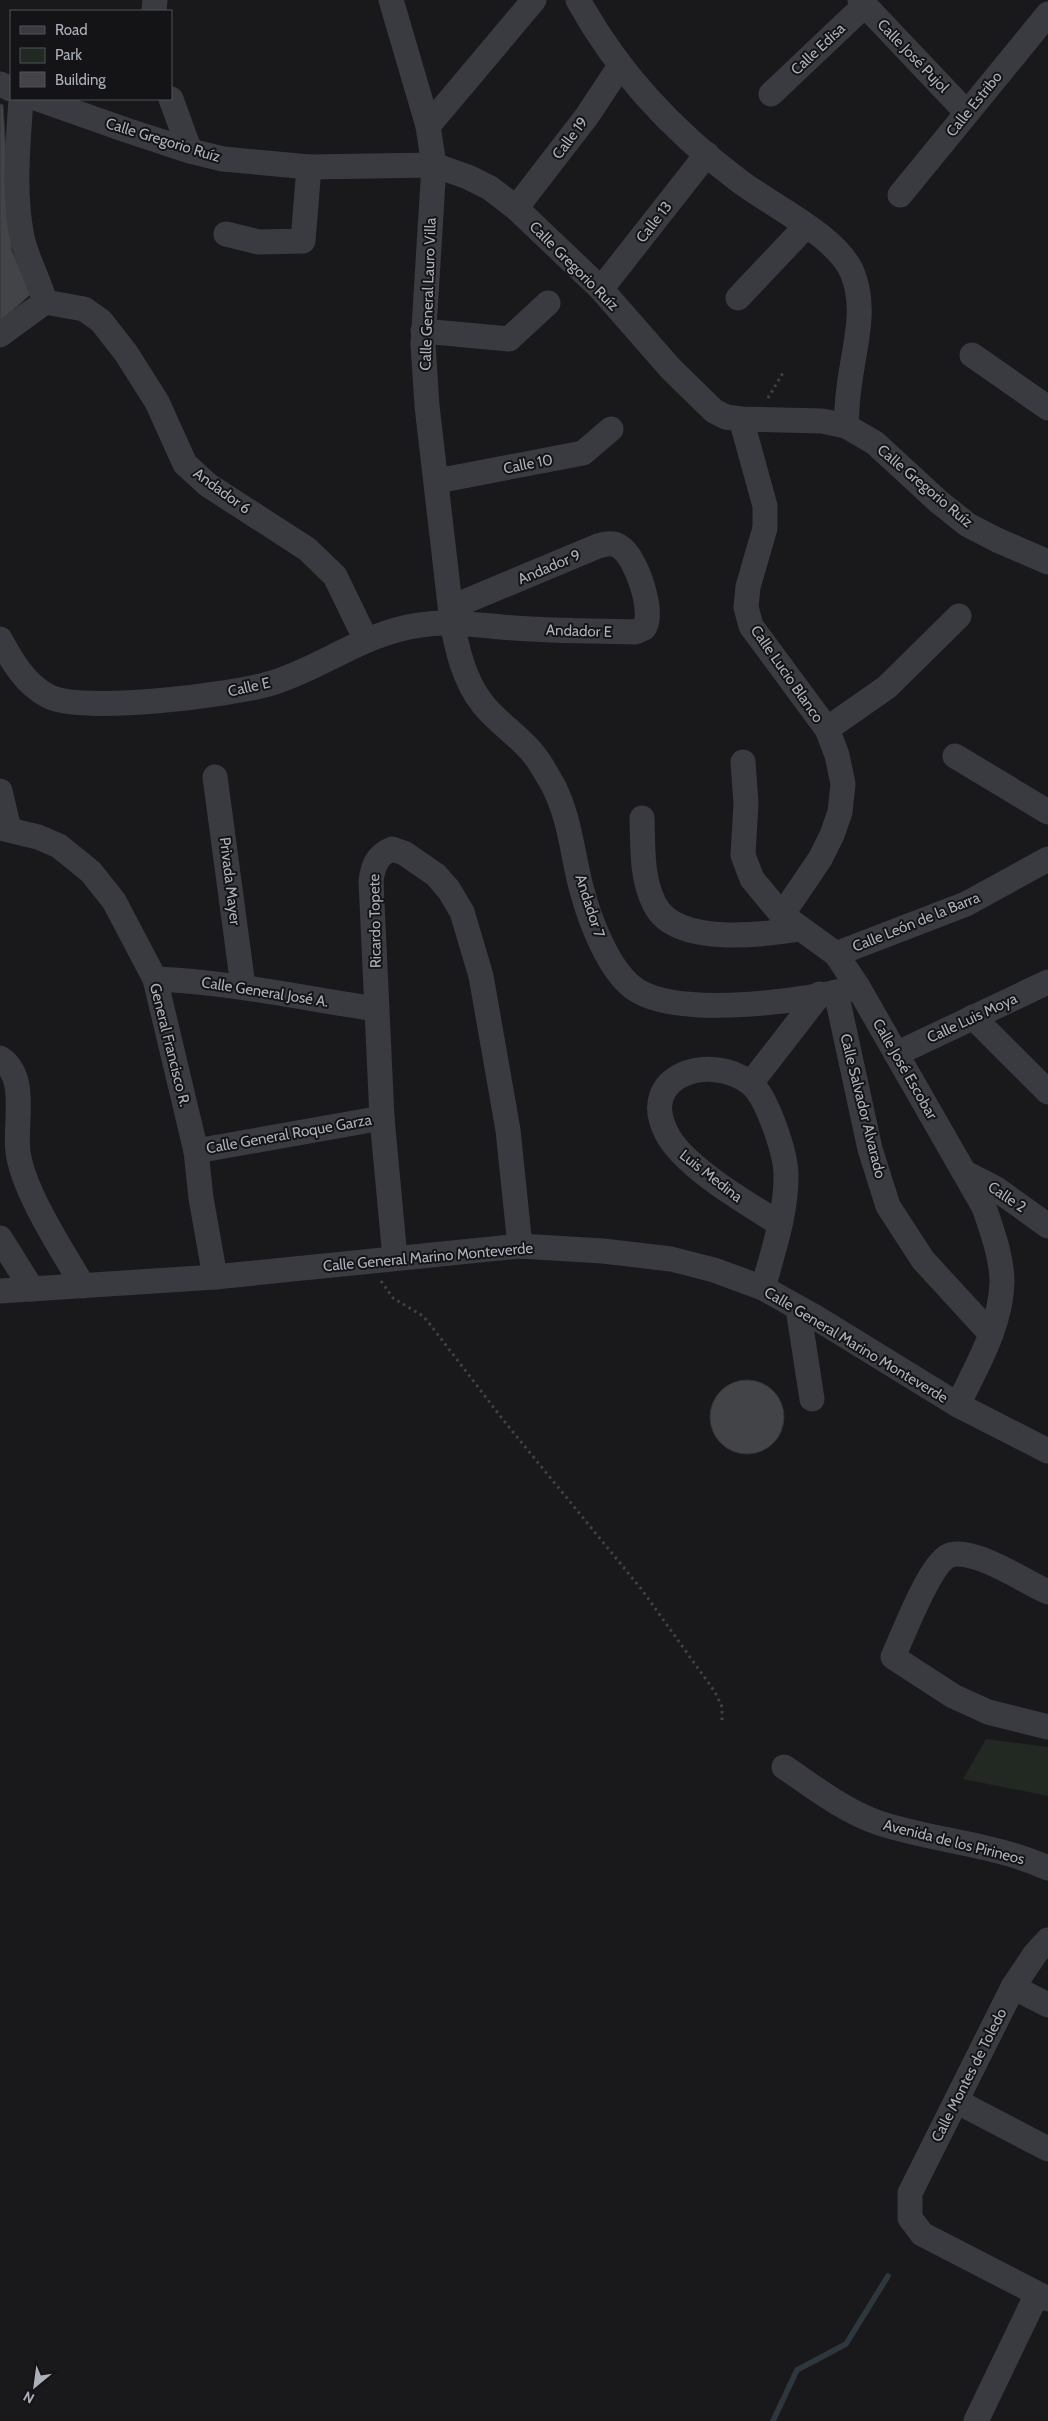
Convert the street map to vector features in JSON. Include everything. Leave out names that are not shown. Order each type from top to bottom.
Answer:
[{"type":"street","name":"Calle General Lauro Villa","points":[[391,0],[428,126],[434,165],[424,331],[427,406],[452,614]]},
{"type":"street","points":[[428,126],[534,0]]},
{"type":"street","points":[[578,0],[596,33],[620,66],[669,120],[738,180],[830,243],[844,258],[853,272],[858,300],[859,330],[849,388],[846,426]]},
{"type":"street","name":"Calle Edisa","points":[[771,94],[862,3]]},
{"type":"street","name":"Calle José Pujol","points":[[862,3],[967,113]]},
{"type":"street","name":"Calle Estribo","points":[[900,195],[1048,14]]},
{"type":"street","name":"Calle 19","points":[[516,208],[587,116],[620,66]]},
{"type":"street","points":[[0,335],[45,302],[39,279],[29,262],[20,217],[18,198],[21,100]]},
{"type":"street","name":"Calle Gregorio Ruíz","points":[[41,100],[190,150],[223,159],[310,167],[434,165],[468,176],[490,188],[516,208],[601,290],[703,402],[726,417],[748,420],[822,421],[846,426],[874,443],[939,502],[968,525],[996,540],[1048,562]]},
{"type":"street","points":[[171,100],[190,150]]},
{"type":"street","name":"Calle 13","points":[[601,290],[707,154]]},
{"type":"street","points":[[226,234],[259,242],[303,241],[310,167]]},
{"type":"street","points":[[738,298],[806,226]]},
{"type":"street","name":"Andador 6","points":[[45,302],[84,309],[101,321],[126,353],[158,402],[185,464],[208,485],[307,549],[328,569],[335,576],[366,640]]},
{"type":"street","points":[[424,331],[509,339],[548,304]]},
{"type":"street","points":[[972,355],[1048,408]]},
{"type":"street","name":"Calle Lucio Blanco","points":[[748,420],[765,506],[765,528],[748,587],[746,606],[751,626],[827,729],[837,755],[843,784],[840,812],[832,835],[791,922]]},
{"type":"street","name":"Calle 10","points":[[436,481],[583,453],[611,429]]},
{"type":"street","name":"Andador 9","points":[[452,614],[598,546],[609,543],[625,550],[637,570]]},
{"type":"street","name":"Andador E","points":[[452,614],[514,628],[640,631],[647,624],[648,619],[637,570]]},
{"type":"street","name":"Calle E","points":[[0,638],[12,660],[37,689],[50,697],[63,701],[91,703],[128,702],[232,692],[273,682],[366,640],[452,614]]},
{"type":"street","name":"Andador 7","points":[[452,614],[458,653],[481,702],[534,755],[557,794],[567,818],[581,887],[597,933],[611,960],[630,985],[638,991],[656,998],[708,1004],[765,1005],[838,991]]},
{"type":"street","points":[[827,729],[887,687],[960,616]]},
{"type":"street","points":[[954,756],[1048,812]]},
{"type":"street","name":"Calle José Escobar","points":[[743,762],[746,803],[743,855],[752,879],[791,922],[836,954],[838,991],[896,1054],[984,1207],[996,1242],[1002,1282],[999,1305],[991,1334],[958,1405]]},
{"type":"street","name":"Privada Mayer","points":[[215,777],[243,986]]},
{"type":"street","points":[[0,792],[4,828]]},
{"type":"street","points":[[642,818],[647,888],[655,907],[666,917],[684,928],[703,933],[748,936],[791,922]]},
{"type":"street","name":"General Francisco R.","points":[[4,828],[38,837],[59,846],[91,872],[114,902],[155,979],[196,1151],[201,1198],[215,1277]]},
{"type":"street","name":"Ricardo Topete","points":[[386,1259],[382,1118],[371,881],[372,869],[378,859],[384,852],[392,849],[404,852],[436,875],[449,890],[462,912],[481,976],[508,1130],[520,1246]]},
{"type":"street","name":"Calle León de la Barra","points":[[836,954],[966,904],[1048,859]]},
{"type":"street","name":"Calle General José A.","points":[[155,979],[204,981],[243,986],[310,1000],[376,1009]]},
{"type":"street","name":"Calle Luis Moya","points":[[896,1054],[1048,982]]},
{"type":"street","points":[[751,1084],[838,991]]},
{"type":"street","name":"Calle Salvador Alvarado","points":[[838,991],[870,1149],[888,1206],[902,1231],[923,1260],[991,1334]]},
{"type":"street","points":[[973,1017],[1048,1092]]},
{"type":"street","points":[[0,1058],[13,1072],[17,1087],[16,1138],[24,1176],[82,1286]]},
{"type":"street","name":"Luis Medina","points":[[763,1288],[780,1224],[785,1198],[786,1172],[780,1142],[767,1109],[751,1084],[726,1071],[707,1068],[691,1069],[674,1078],[665,1091],[660,1105],[661,1120],[666,1133],[677,1149],[694,1165],[740,1199],[780,1224]]},
{"type":"street","name":"Calle General Roque Garza","points":[[196,1151],[382,1118]]},
{"type":"street","name":"Calle 2","points":[[964,1171],[995,1188],[1048,1226]]},
{"type":"street","points":[[0,1238],[32,1289]]},
{"type":"street","name":"Calle General Marino Monteverde","points":[[0,1291],[215,1277],[520,1246],[603,1251],[671,1259],[714,1270],[763,1288],[958,1405],[1048,1451]]},
{"type":"street","points":[[798,1308],[812,1399]]},
{"type":"street","points":[[1048,1592],[976,1557],[960,1554],[948,1556],[937,1566],[929,1578],[893,1657],[953,1696],[970,1704],[988,1712],[1048,1726]]},
{"type":"street","name":"Avenida de los Pirineos","points":[[784,1767],[843,1806],[877,1822],[906,1831],[1011,1855],[1048,1868]]},
{"type":"street","name":"Calle Montes de Toledo","points":[[1043,2296],[922,2234],[910,2218],[910,2193],[1013,1987],[1035,1954],[1048,1940]]},
{"type":"street","points":[[1013,1987],[1048,2005]]},
{"type":"street","points":[[956,2101],[1048,2148]]},
{"type":"street","points":[[976,2421],[1043,2296]]},
{"type":"path","points":[[748,420],[784,371]]},
{"type":"path","points":[[386,1259],[382,1284],[387,1291],[404,1306],[423,1316],[504,1421],[642,1590],[715,1692],[722,1707],[722,1724]]},
{"type":"green space","points":[[986,1739],[1048,1747],[1048,1796],[963,1779]]},
{"type":"building","points":[[0,104],[3,105],[12,251],[32,293],[0,322]]},
{"type":"building","points":[[754,1380],[774,1390],[782,1403],[784,1417],[782,1431],[774,1444],[761,1452],[740,1454],[720,1444],[712,1431],[710,1410],[720,1390],[733,1382]]},
{"type":"waterway","points":[[773,2421],[797,2370],[846,2344],[888,2276]]}]
